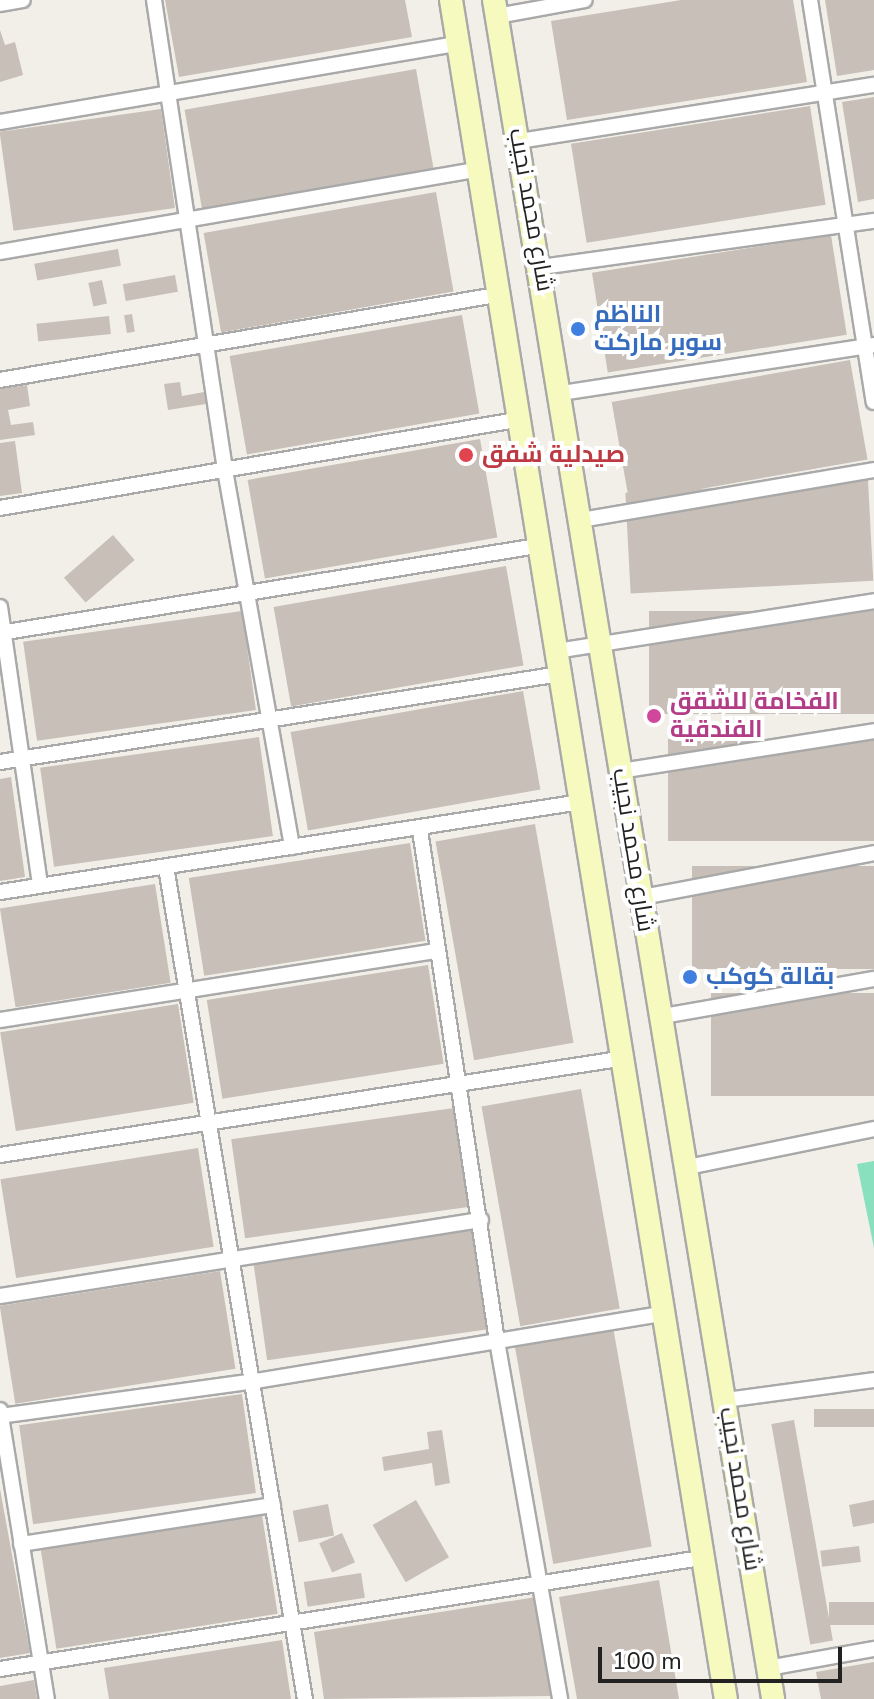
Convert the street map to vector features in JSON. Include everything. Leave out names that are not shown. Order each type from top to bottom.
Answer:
[{"type":"main road","name":"شارع محمد نجيب","points":[[451,0],[516,420],[625,1058],[662,1314],[726,1699]]},
{"type":"main road","name":"شارع محمد نجيب","points":[[496,8],[541,267],[642,897],[658,1017],[726,1400],[773,1699]]},
{"type":"street","points":[[0,4],[23,0]]},
{"type":"street","points":[[154,0],[225,470],[250,594],[292,847]]},
{"type":"street","points":[[496,8],[585,0]]},
{"type":"street","points":[[810,0],[844,226],[870,346],[874,402]]},
{"type":"street","points":[[0,122],[458,44]]},
{"type":"street","points":[[519,141],[874,85]]},
{"type":"street","points":[[0,252],[188,223],[479,169]]},
{"type":"street","points":[[541,267],[874,221]]},
{"type":"street","points":[[0,380],[496,295]]},
{"type":"street","points":[[561,393],[870,346]]},
{"type":"street","points":[[0,508],[516,420]]},
{"type":"street","points":[[581,520],[874,470]]},
{"type":"street","points":[[2,633],[537,546]]},
{"type":"street","points":[[556,651],[874,601]]},
{"type":"street","points":[[0,607],[40,885]]},
{"type":"street","points":[[0,762],[560,674]]},
{"type":"street","points":[[620,771],[874,731]]},
{"type":"street","points":[[0,892],[420,830],[581,802]]},
{"type":"street","points":[[420,830],[497,1341],[560,1699]]},
{"type":"street","points":[[642,897],[874,853]]},
{"type":"street","points":[[166,867],[256,1381],[305,1699]]},
{"type":"street","points":[[0,1020],[438,951]]},
{"type":"street","points":[[658,1017],[874,979]]},
{"type":"street","points":[[0,1155],[625,1058]]},
{"type":"street","points":[[683,1168],[874,1129]]},
{"type":"street","points":[[0,1296],[481,1220]]},
{"type":"street","points":[[0,1416],[256,1381],[662,1314]]},
{"type":"street","points":[[726,1400],[874,1380]]},
{"type":"street","points":[[0,1410],[47,1699]]},
{"type":"street","points":[[21,1544],[273,1505]]},
{"type":"street","points":[[0,1669],[701,1558]]},
{"type":"street","points":[[768,1668],[874,1649]]},
{"type":"green space","points":[[874,1161],[874,1248],[857,1164]]},
{"type":"building","points":[[165,0],[405,0],[412,37],[179,77]]},
{"type":"building","points":[[681,0],[793,0],[807,82],[567,120],[551,21]]},
{"type":"building","points":[[825,0],[874,0],[874,70],[837,76]]},
{"type":"building","points":[[0,30],[5,45],[15,42],[23,75],[0,82]]},
{"type":"building","points":[[416,69],[434,169],[202,210],[185,110]]},
{"type":"building","points":[[874,97],[874,199],[858,202],[842,102]]},
{"type":"building","points":[[810,106],[826,205],[587,243],[571,144]]},
{"type":"building","points":[[161,109],[175,208],[14,231],[0,132]]},
{"type":"building","points":[[436,192],[454,291],[221,332],[204,233]]},
{"type":"building","points":[[831,235],[847,335],[608,373],[592,273]]},
{"type":"building","points":[[118,249],[121,266],[37,281],[34,264]]},
{"type":"building","points":[[175,275],[178,292],[126,301],[123,284]]},
{"type":"building","points":[[102,280],[107,303],[93,306],[88,283]]},
{"type":"building","points":[[132,314],[135,332],[127,333],[124,315]]},
{"type":"building","points":[[462,315],[479,413],[247,454],[230,356]]},
{"type":"building","points":[[109,316],[111,334],[38,342],[36,324]]},
{"type":"building","points":[[850,360],[868,459],[629,501],[612,402]]},
{"type":"building","points":[[180,382],[182,396],[204,392],[206,404],[168,410],[164,384]]},
{"type":"building","points":[[27,385],[30,406],[8,410],[11,425],[33,422],[35,435],[0,440],[0,389]]},
{"type":"building","points":[[480,439],[497,537],[265,578],[248,480]]},
{"type":"building","points":[[15,441],[22,493],[0,496],[0,443]]},
{"type":"building","points":[[868,480],[873,581],[631,594],[625,493]]},
{"type":"building","points":[[113,535],[135,560],[86,603],[64,578]]},
{"type":"building","points":[[506,566],[524,665],[291,706],[274,607]]},
{"type":"building","points":[[242,611],[256,710],[37,741],[23,642]]},
{"type":"building","points":[[649,611],[874,611],[874,714],[649,714]]},
{"type":"building","points":[[523,691],[540,789],[308,830],[291,732]]},
{"type":"building","points":[[259,737],[273,836],[54,867],[40,768]]},
{"type":"building","points":[[668,739],[874,739],[874,841],[668,841]]},
{"type":"building","points":[[11,777],[25,877],[0,881],[0,779]]},
{"type":"building","points":[[535,824],[574,1043],[474,1060],[436,842]]},
{"type":"building","points":[[410,843],[425,941],[204,976],[189,878]]},
{"type":"building","points":[[692,866],[874,866],[874,969],[692,969]]},
{"type":"building","points":[[155,884],[171,983],[16,1007],[0,909]]},
{"type":"building","points":[[428,965],[444,1064],[222,1099],[207,1000]]},
{"type":"building","points":[[711,993],[874,993],[874,1096],[711,1096]]},
{"type":"building","points":[[178,1004],[194,1103],[16,1131],[0,1032]]},
{"type":"building","points":[[581,1089],[620,1309],[520,1326],[482,1107]]},
{"type":"building","points":[[454,1108],[468,1207],[245,1238],[231,1139]]},
{"type":"building","points":[[198,1148],[214,1247],[16,1278],[0,1179]]},
{"type":"building","points":[[476,1230],[490,1329],[267,1360],[253,1261]]},
{"type":"building","points":[[220,1271],[235,1369],[15,1404],[0,1306]]},
{"type":"building","points":[[613,1327],[652,1547],[553,1564],[515,1344]]},
{"type":"building","points":[[242,1394],[256,1493],[33,1524],[19,1425]]},
{"type":"building","points":[[814,1409],[874,1409],[874,1427],[814,1427]]},
{"type":"building","points":[[794,1420],[833,1641],[810,1645],[771,1424]]},
{"type":"building","points":[[442,1430],[450,1483],[435,1486],[432,1463],[384,1471],[382,1457],[429,1449],[427,1432]]},
{"type":"building","points":[[0,1489],[30,1653],[0,1658]]},
{"type":"building","points":[[416,1500],[449,1557],[406,1582],[373,1525]]},
{"type":"building","points":[[874,1500],[874,1523],[853,1527],[849,1505]]},
{"type":"building","points":[[328,1504],[334,1535],[299,1542],[293,1511]]},
{"type":"building","points":[[262,1515],[278,1614],[56,1649],[41,1550]]},
{"type":"building","points":[[342,1533],[355,1562],[332,1572],[319,1543]]},
{"type":"building","points":[[859,1546],[861,1562],[822,1567],[820,1551]]},
{"type":"building","points":[[361,1573],[365,1598],[308,1607],[304,1582]]},
{"type":"building","points":[[659,1580],[679,1699],[577,1699],[559,1597]]},
{"type":"building","points":[[536,1597],[551,1696],[324,1699],[314,1632]]},
{"type":"building","points":[[829,1602],[874,1602],[874,1625],[829,1625]]},
{"type":"building","points":[[282,1640],[291,1699],[109,1699],[104,1668]]},
{"type":"building","points":[[874,1662],[874,1699],[821,1699],[816,1672]]},
{"type":"building","points":[[34,1680],[37,1699],[0,1699],[0,1686]]},
{"type":"place","name":"الناظم سوبر ماركت","points":[[578,329]]},
{"type":"place","name":"صيدلية شفق","points":[[466,455]]},
{"type":"place","name":"الفخامة للشقق الفندقية","points":[[654,716]]},
{"type":"place","name":"بقالة كوكب","points":[[690,977]]}]
